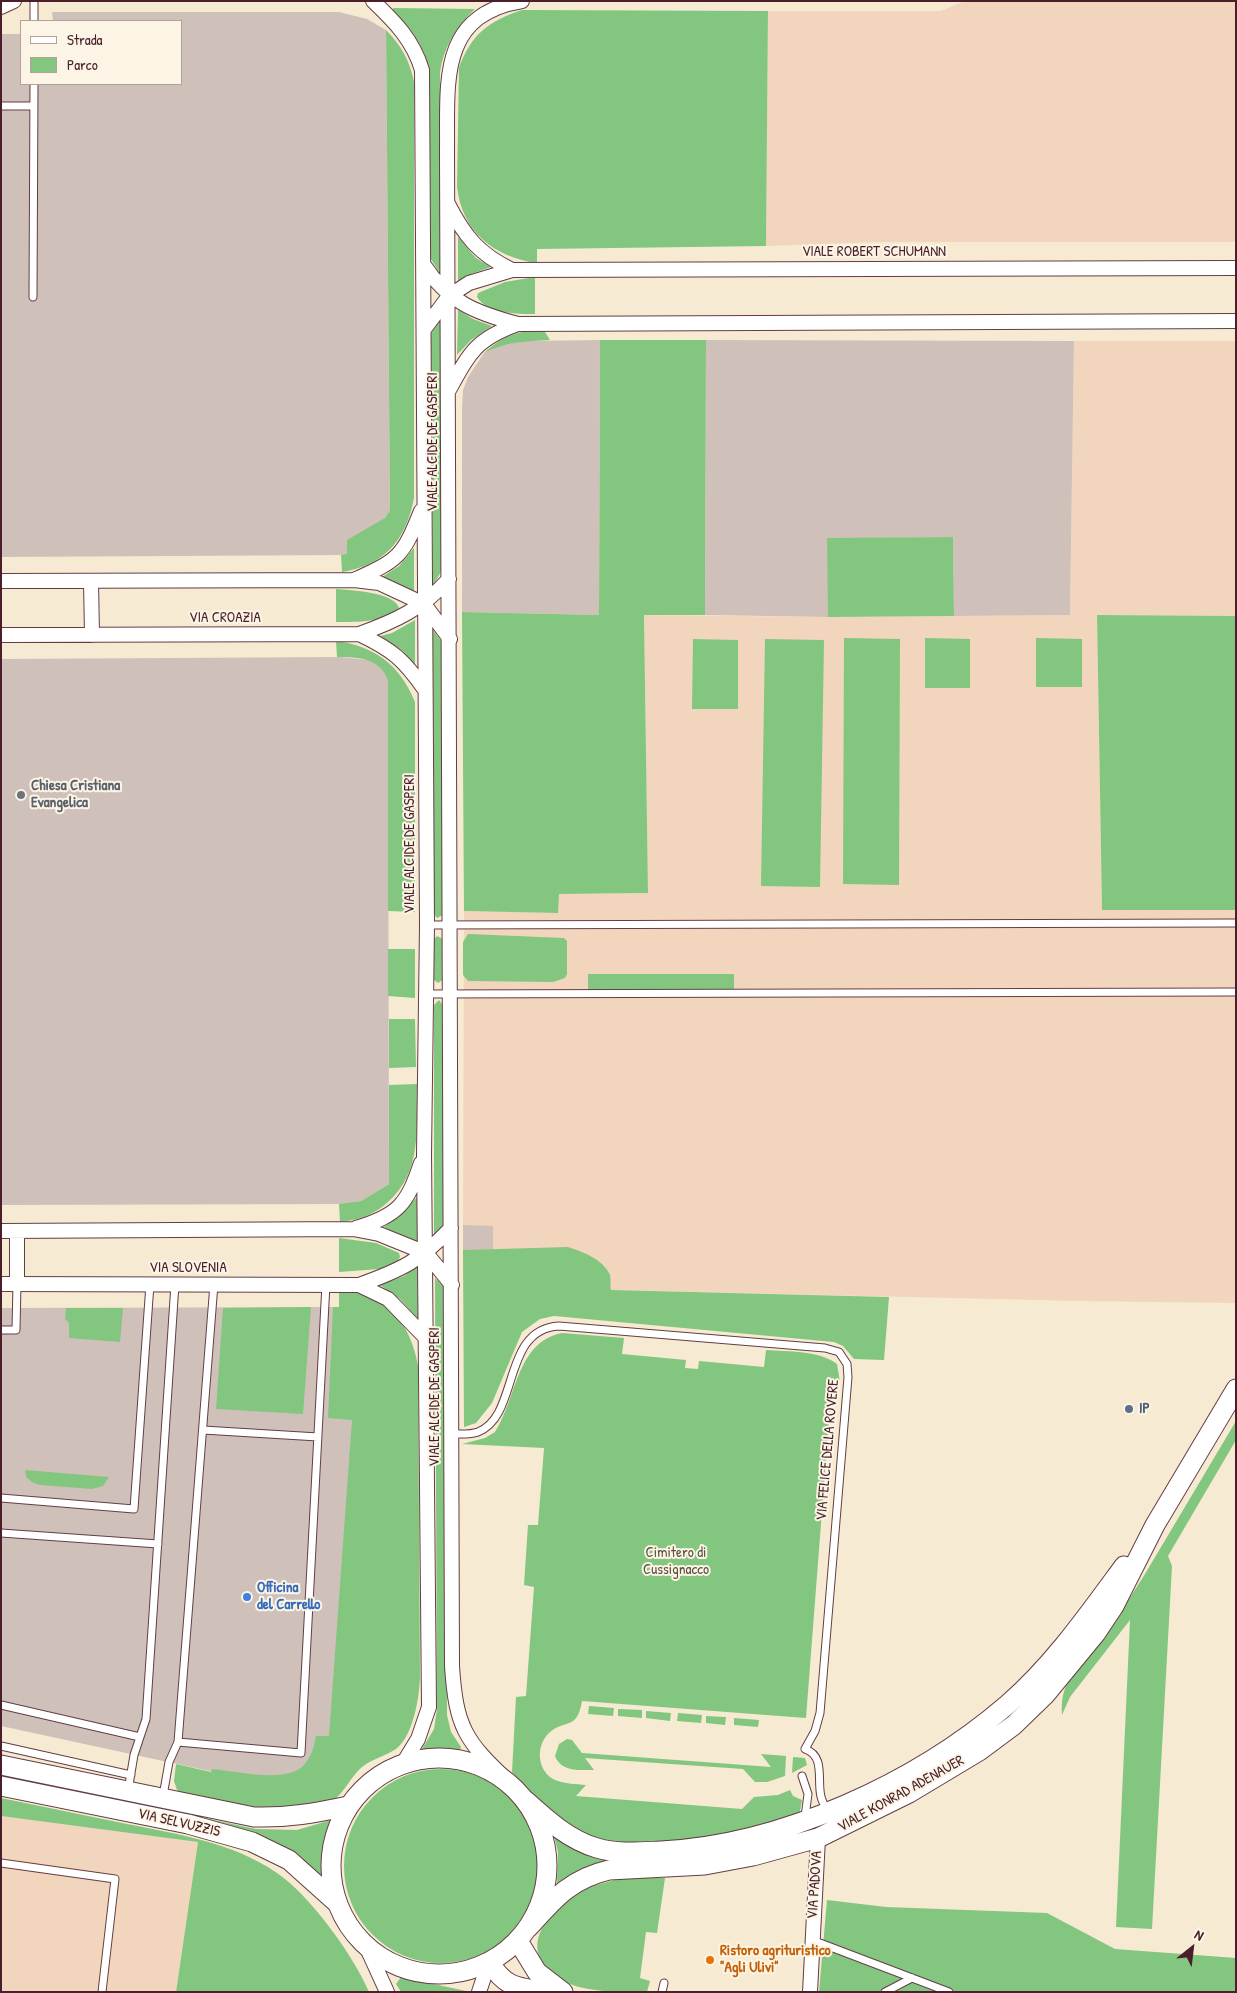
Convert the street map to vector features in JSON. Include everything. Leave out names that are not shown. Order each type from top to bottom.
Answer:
[{"type":"main road","name":"VIALE KONRAD ADENAUER","points":[[337,1903],[348,1926],[366,1946],[390,1962],[409,1970],[429,1974],[464,1971],[489,1962],[523,1934],[562,1891],[578,1880],[609,1870],[705,1865],[754,1856],[818,1838],[878,1810],[945,1773],[979,1751],[1020,1719],[1045,1695],[1096,1633],[1114,1606],[1155,1525],[1236,1389]]},
{"type":"main road","name":"VIALE KONRAD ADENAUER","points":[[525,1800],[544,1818],[580,1842],[616,1852],[687,1850],[734,1842],[830,1810],[906,1776],[956,1744],[1007,1704],[1036,1677],[1062,1648],[1155,1525]]},
{"type":"main road","points":[[337,1903],[330,1869],[331,1847],[338,1825],[348,1806],[370,1782],[382,1772],[404,1762],[431,1757],[459,1759],[485,1767],[509,1782],[525,1800],[538,1820],[546,1847],[548,1875],[541,1903],[523,1934],[537,1972],[563,1992]]},
{"type":"main road","name":"VIA SELVUZZIS","points":[[1,1765],[129,1784],[162,1799],[254,1817],[284,1818],[348,1806]]},
{"type":"main road","name":"VIA SELVUZZIS","points":[[1,1786],[188,1824],[252,1842],[289,1860],[337,1903]]},
{"type":"main road","points":[[489,1962],[504,1981],[520,1987],[547,1992]]},
{"type":"street","points":[[1,8],[14,1]]},
{"type":"street","name":"VIALE ALCIDE DE GASPERI","points":[[373,1],[407,36],[417,53],[422,70],[427,925],[424,1154],[429,1707],[418,1739],[404,1762]]},
{"type":"street","name":"VIALE ALCIDE DE GASPERI","points":[[509,1782],[480,1755],[467,1738],[454,1700],[452,1666],[449,296],[447,201],[449,67],[455,48],[476,19],[492,9],[522,1]]},
{"type":"street","name":"VIALE ROBERT SCHUMANN","points":[[447,201],[459,225],[478,250],[512,270]]},
{"type":"street","points":[[423,265],[435,282],[449,296],[472,309],[518,324],[1236,321]]},
{"type":"street","name":"VIALE ROBERT SCHUMANN","points":[[425,328],[449,296],[468,283],[512,270],[1236,268]]},
{"type":"street","points":[[448,390],[468,356],[479,343],[493,333],[518,324]]},
{"type":"street","points":[[354,580],[388,565],[399,554],[409,541],[424,503]]},
{"type":"street","name":"VIA CROAZIA","points":[[1,635],[359,634],[382,626],[424,604],[449,579]]},
{"type":"street","points":[[1,582],[354,580],[379,583],[424,604],[450,639]]},
{"type":"street","points":[[91,581],[92,635]]},
{"type":"street","name":"VIA CROAZIA","points":[[359,634],[388,648],[410,668],[425,690]]},
{"type":"street","points":[[353,1229],[387,1216],[401,1205],[411,1192],[424,1154]]},
{"type":"street","name":"VIA SLOVENIA","points":[[1,1284],[359,1285],[403,1269],[426,1253],[451,1228]]},
{"type":"street","points":[[1,1231],[353,1229],[379,1234],[426,1253],[452,1285]]},
{"type":"street","points":[[17,1231],[17,1284]]},
{"type":"street","name":"VIA SLOVENIA","points":[[359,1285],[388,1299],[427,1339]]},
{"type":"street","name":"VIA PADOVA","points":[[810,1992],[811,1940],[818,1838]]},
{"type":"street","points":[[366,1946],[387,1992]]},
{"type":"street","points":[[479,1992],[489,1962]]},
{"type":"lane","points":[[34,1],[34,20]]},
{"type":"lane","points":[[33,296],[34,85]]},
{"type":"lane","points":[[1,106],[34,106]]},
{"type":"lane","points":[[450,924],[1236,923]]},
{"type":"lane","name":"VIALE ALCIDE DE GASPERI","points":[[427,925],[450,924]]},
{"type":"lane","points":[[426,994],[1236,992]]},
{"type":"lane","points":[[1,1330],[16,1330],[17,1284]]},
{"type":"lane","points":[[1,1498],[134,1509],[150,1284]]},
{"type":"lane","points":[[1,1746],[129,1784],[134,1755],[146,1719],[175,1284]]},
{"type":"lane","points":[[162,1799],[169,1762],[178,1742],[214,1284]]},
{"type":"lane","points":[[178,1742],[301,1753],[326,1284]]},
{"type":"lane","name":"VIA FELICE DELLA ROVERE","points":[[451,1434],[477,1433],[491,1423],[526,1344],[537,1331],[546,1327],[559,1326],[805,1346],[839,1352],[847,1364],[848,1377],[820,1713],[815,1731],[805,1749],[813,1754],[818,1762],[820,1798],[830,1810]]},
{"type":"lane","points":[[203,1430],[318,1437]]},
{"type":"lane","points":[[1,1533],[158,1544]]},
{"type":"lane","points":[[1,1705],[140,1737]]},
{"type":"lane","points":[[802,1776],[808,1794],[808,1806],[803,1820]]},
{"type":"lane","points":[[1,1863],[115,1879],[102,1992]]},
{"type":"lane","points":[[811,1940],[950,1992]]},
{"type":"lane","points":[[885,1992],[912,1978]]},
{"type":"lane","points":[[662,1992],[664,1983]]},
{"type":"shaded area","points":[[965,1],[1236,1],[1236,242],[877,242],[766,246],[768,11],[941,11]]},
{"type":"shaded area","points":[[52,12],[339,12],[367,19],[386,30],[390,510],[385,518],[347,555],[1,557],[1,34],[20,34],[20,85],[182,85],[182,20],[53,20]]},
{"type":"shaded area","points":[[600,340],[599,615],[462,612],[462,408],[463,390],[468,377],[484,353],[498,346],[524,341]]},
{"type":"shaded area","points":[[706,340],[1074,341],[1070,615],[954,616],[953,537],[828,539],[828,617],[705,615]]},
{"type":"shaded area","points":[[1074,341],[1236,341],[1236,616],[1097,615],[1102,910],[1236,910],[1236,1303],[610,1290],[463,1250],[493,1250],[493,1227],[463,1225],[464,911],[558,913],[558,894],[648,893],[644,615],[828,617],[1070,615]]},
{"type":"shaded area","points":[[341,657],[369,660],[379,665],[385,671],[388,681],[389,1184],[361,1201],[342,1204],[1,1205],[1,659]]},
{"type":"shaded area","points":[[463,1225],[493,1226],[493,1250],[463,1250]]},
{"type":"shaded area","points":[[339,1307],[391,1730],[316,1794],[1,1726],[1,1308]]},
{"type":"shaded area","points":[[1,1816],[198,1842],[176,1992],[1,1992]]},
{"type":"green space","points":[[393,8],[475,9],[462,23],[448,45],[440,72],[441,275],[431,259],[429,70],[420,45],[406,24],[393,12]]},
{"type":"green space","points":[[522,10],[768,11],[766,246],[537,249],[537,263],[507,255],[482,239],[465,217],[457,187],[459,68],[469,46],[483,30],[500,19]]},
{"type":"green space","points":[[386,30],[404,54],[414,82],[414,498],[405,526],[391,548],[382,557],[370,563],[357,569],[342,572],[341,555],[347,554],[347,540],[385,518],[390,510]]},
{"type":"green space","points":[[458,237],[476,258],[491,267],[471,274],[458,283]]},
{"type":"green space","points":[[535,277],[535,314],[495,310],[482,303],[477,297],[478,293],[505,282]]},
{"type":"green space","points":[[458,310],[473,319],[492,326],[471,340],[457,355]]},
{"type":"green space","points":[[441,318],[442,570],[433,586],[431,334]]},
{"type":"green space","points":[[543,329],[550,340],[508,344],[484,353],[497,342],[511,335]]},
{"type":"green space","points":[[600,340],[706,340],[705,615],[644,615],[648,893],[559,894],[558,913],[464,911],[462,612],[599,615]]},
{"type":"green space","points":[[953,537],[954,616],[828,617],[827,538]]},
{"type":"green space","points":[[414,548],[414,595],[402,585],[379,579],[399,566]]},
{"type":"green space","points":[[336,589],[381,595],[396,603],[399,608],[387,617],[379,619],[360,622],[336,622]]},
{"type":"green space","points":[[1097,615],[1236,616],[1236,910],[1102,910]]},
{"type":"green space","points":[[415,620],[415,666],[403,651],[380,636],[392,633]]},
{"type":"green space","points":[[433,630],[441,641],[443,915],[437,918],[434,914]]},
{"type":"green space","points":[[844,638],[900,639],[899,885],[843,884]]},
{"type":"green space","points":[[925,638],[970,639],[970,688],[925,688]]},
{"type":"green space","points":[[1036,638],[1082,639],[1082,687],[1036,687]]},
{"type":"green space","points":[[693,639],[738,640],[738,709],[692,709]]},
{"type":"green space","points":[[765,639],[824,640],[820,887],[761,886]]},
{"type":"green space","points":[[336,641],[363,647],[384,660],[402,678],[415,702],[415,912],[388,911],[388,681],[385,673],[368,660],[337,657]]},
{"type":"green space","points":[[468,934],[564,938],[567,941],[567,974],[565,978],[553,982],[468,981],[463,975],[463,942]]},
{"type":"green space","points":[[437,936],[443,939],[444,979],[438,983],[434,980],[434,939]]},
{"type":"green space","points":[[388,949],[415,949],[415,998],[388,996]]},
{"type":"green space","points":[[588,974],[734,974],[734,990],[588,991]]},
{"type":"green space","points":[[439,1000],[442,1004],[444,1227],[434,1237],[434,1005]]},
{"type":"green space","points":[[389,1019],[415,1019],[416,1067],[389,1068]]},
{"type":"green space","points":[[417,1084],[417,1132],[412,1162],[407,1177],[388,1202],[372,1214],[340,1222],[339,1204],[361,1201],[389,1184],[389,1085]]},
{"type":"green space","points":[[417,1197],[417,1244],[384,1227],[401,1214]]},
{"type":"green space","points":[[339,1238],[376,1243],[399,1253],[400,1257],[398,1261],[379,1269],[339,1272]]},
{"type":"green space","points":[[568,1247],[598,1260],[607,1269],[610,1275],[611,1290],[889,1297],[884,1360],[854,1359],[843,1346],[834,1342],[554,1316],[540,1319],[522,1332],[492,1403],[476,1423],[464,1427],[463,1250]]},
{"type":"green space","points":[[417,1266],[418,1319],[400,1299],[380,1285],[404,1276]]},
{"type":"green space","points":[[435,1278],[445,1288],[447,1715],[451,1732],[461,1747],[460,1750],[422,1749],[434,1729],[437,1709]]},
{"type":"green space","points":[[339,1291],[370,1297],[393,1313],[409,1336],[418,1366],[420,1678],[411,1726],[402,1743],[396,1749],[362,1767],[336,1798],[317,1806],[299,1809],[260,1808],[186,1795],[177,1790],[174,1781],[176,1764],[211,1772],[212,1769],[261,1775],[286,1774],[296,1771],[307,1762],[316,1736],[329,1736],[352,1420],[328,1418],[333,1307],[339,1307]]},
{"type":"green space","points":[[311,1307],[303,1414],[216,1409],[223,1308]]},
{"type":"green space","points":[[66,1308],[123,1308],[120,1342],[69,1338],[69,1323],[65,1319]]},
{"type":"green space","name":"Cimitero di Cussignacco","points":[[562,1333],[624,1338],[622,1354],[686,1360],[685,1368],[698,1369],[699,1361],[764,1367],[766,1350],[813,1354],[830,1359],[837,1364],[840,1382],[832,1381],[806,1718],[582,1701],[577,1717],[570,1723],[549,1733],[544,1738],[540,1751],[544,1771],[549,1776],[555,1780],[570,1784],[586,1785],[576,1796],[742,1809],[754,1797],[778,1795],[790,1790],[793,1796],[802,1800],[799,1816],[734,1835],[625,1845],[586,1838],[548,1812],[512,1772],[516,1697],[526,1696],[534,1587],[524,1585],[528,1525],[538,1525],[544,1448],[462,1444],[485,1438],[495,1432],[526,1359],[535,1347],[547,1338]]},
{"type":"green space","points":[[1236,1421],[1236,1440],[1168,1556],[1172,1566],[1152,1929],[1116,1927],[1130,1620],[1070,1697],[1062,1715],[1064,1692],[1069,1679],[1118,1616],[1145,1574]]},
{"type":"green space","points":[[25,1470],[109,1477],[103,1486],[92,1489],[40,1485],[26,1477]]},
{"type":"green space","points":[[589,1706],[614,1708],[613,1716],[588,1714]]},
{"type":"green space","points":[[618,1709],[642,1710],[642,1718],[618,1716]]},
{"type":"green space","points":[[646,1711],[671,1713],[670,1721],[646,1718]]},
{"type":"green space","points":[[678,1713],[702,1715],[701,1723],[677,1721]]},
{"type":"green space","points":[[706,1716],[726,1717],[725,1725],[706,1723]]},
{"type":"green space","points":[[734,1718],[759,1720],[758,1727],[734,1725]]},
{"type":"green space","points":[[567,1739],[572,1740],[582,1753],[771,1767],[761,1754],[786,1756],[785,1776],[767,1782],[755,1782],[743,1769],[585,1758],[594,1770],[571,1769],[562,1765],[555,1756],[559,1744]]},
{"type":"green space","points":[[793,1757],[805,1758],[807,1765],[792,1773]]},
{"type":"green space","points":[[441,1769],[469,1773],[487,1781],[502,1791],[516,1805],[526,1820],[534,1838],[538,1866],[534,1894],[526,1912],[516,1927],[502,1941],[487,1951],[469,1959],[441,1963],[413,1959],[395,1951],[380,1941],[366,1927],[356,1912],[348,1894],[344,1866],[348,1838],[356,1820],[366,1805],[380,1791],[395,1781],[413,1773]]},
{"type":"green space","points":[[1,1775],[256,1829],[297,1830],[331,1820],[333,1824],[327,1840],[324,1881],[293,1854],[257,1833],[1,1778]]},
{"type":"green space","points":[[1,1798],[186,1836],[243,1854],[277,1873],[303,1895],[342,1944],[369,1992],[176,1992],[198,1842],[1,1816]]},
{"type":"green space","points":[[554,1836],[578,1850],[609,1859],[609,1865],[557,1884],[558,1852]]},
{"type":"green space","points":[[622,1878],[665,1878],[657,1933],[646,1932],[640,1978],[650,1981],[647,1992],[592,1990],[561,1980],[551,1972],[539,1956],[537,1947],[541,1930],[547,1920],[572,1895],[590,1887]]},
{"type":"green space","points":[[827,1900],[886,1907],[1047,1913],[1115,1949],[1236,1958],[1236,1992],[819,1992]]},
{"type":"green space","points":[[401,1977],[466,1991],[401,1992],[396,1984]]},
{"type":"place","name":"Chiesa Cristiana Evangelica","points":[[21,795]]},
{"type":"place","name":"IP","points":[[1129,1409]]},
{"type":"place","name":"Officina del Carrello","points":[[247,1597]]},
{"type":"place","name":"Ristoro agrituristico \"Agli Ulivi\"","points":[[710,1960]]}]
